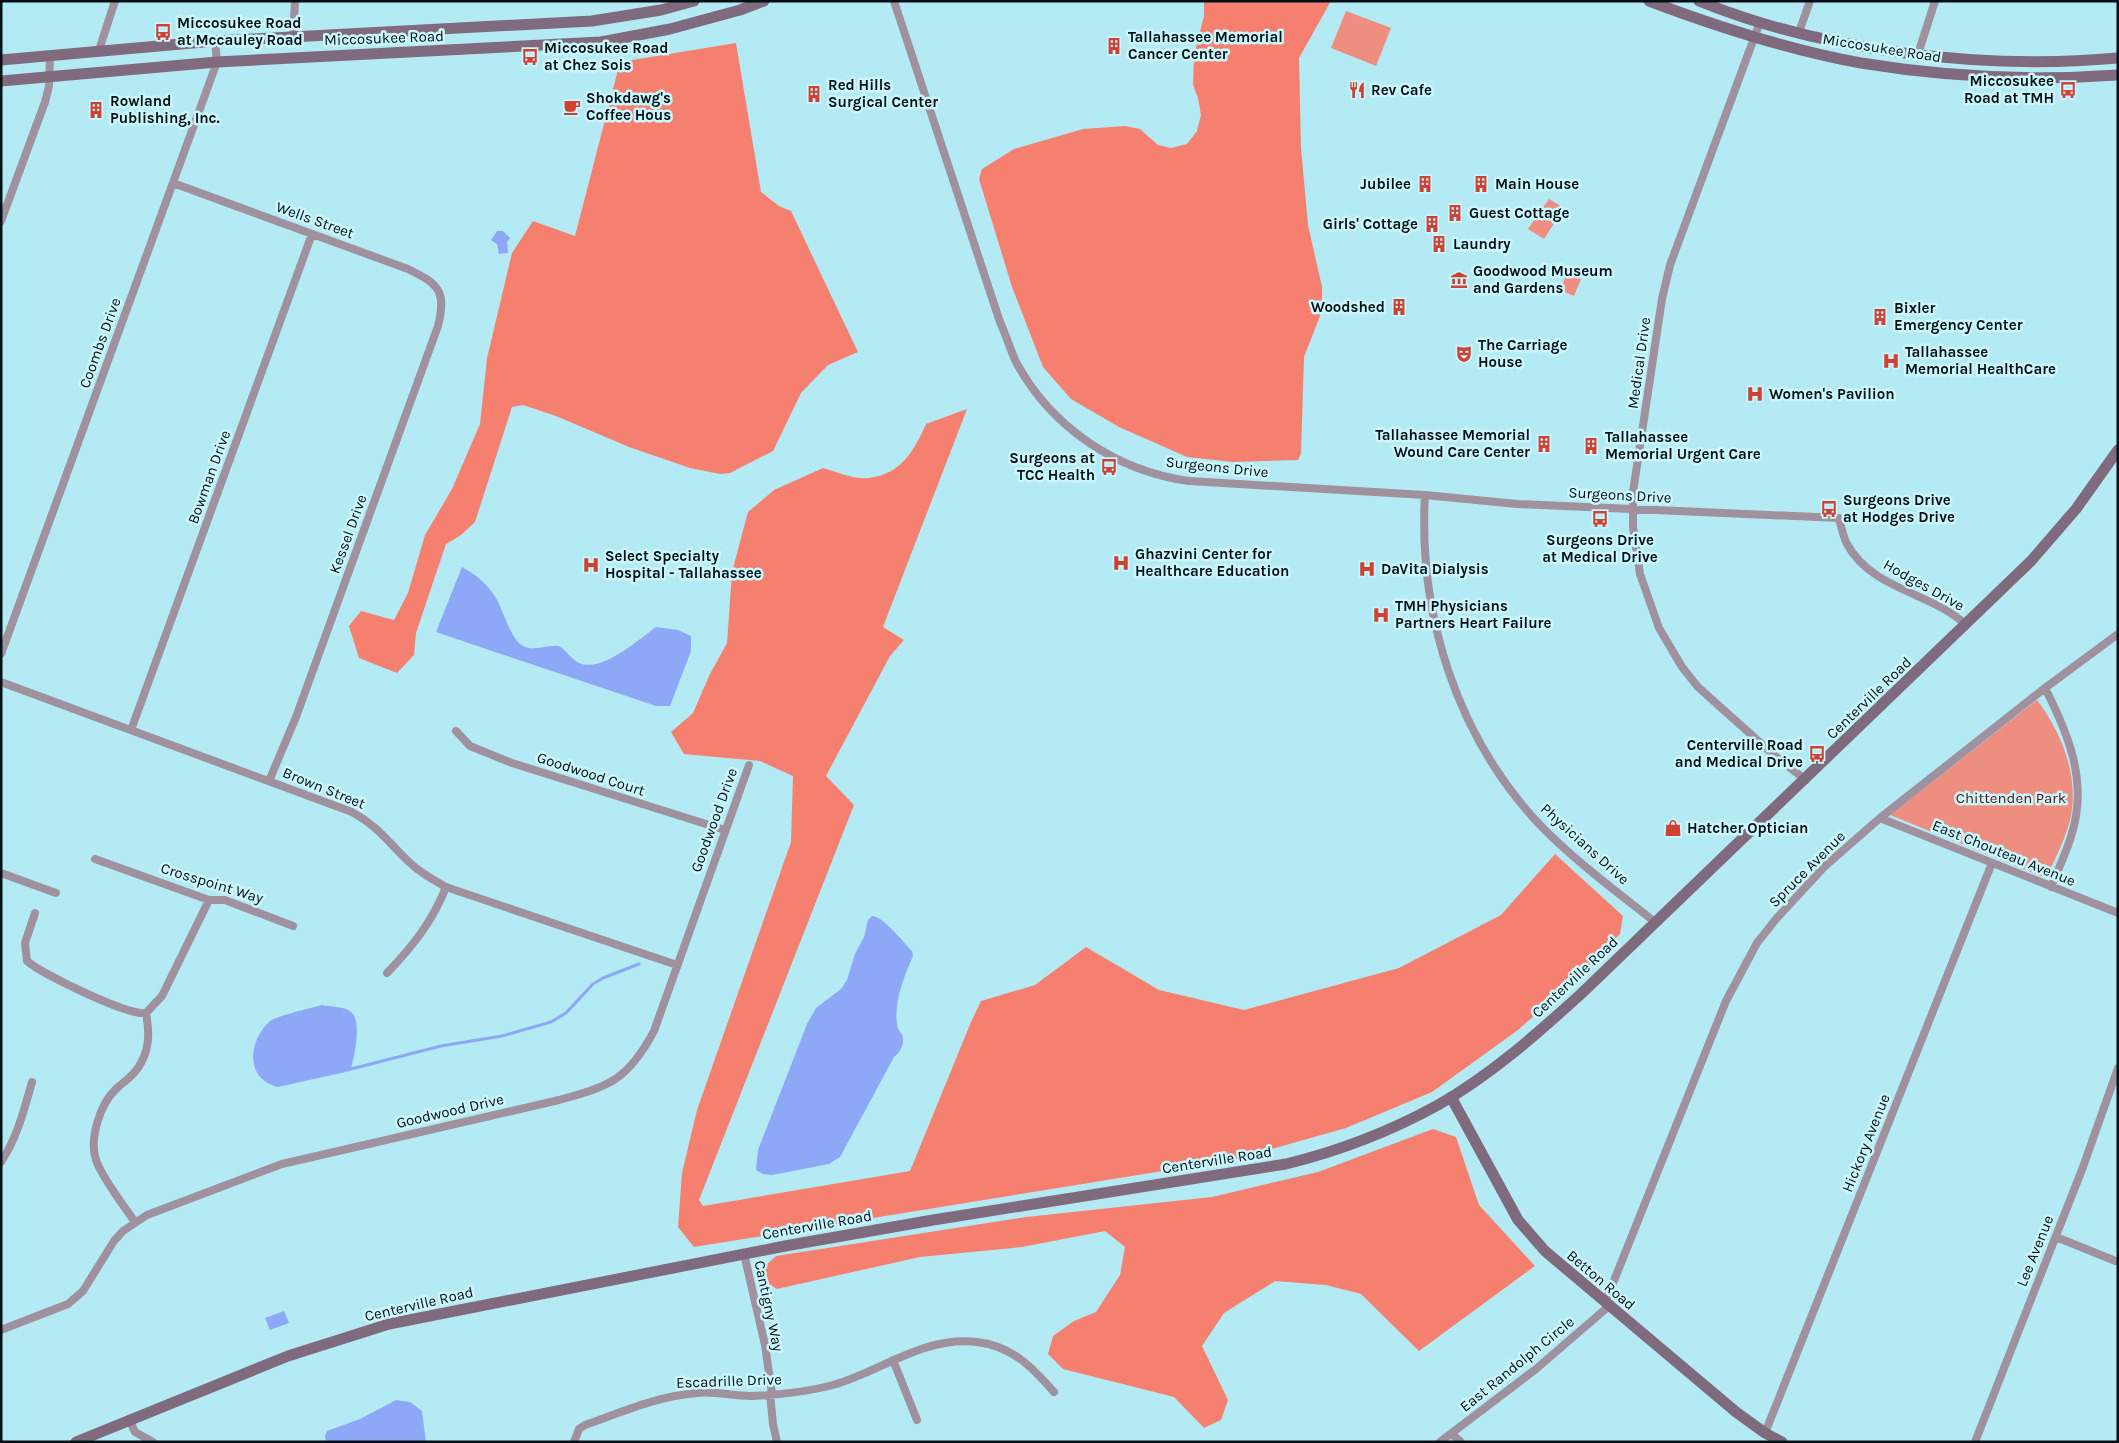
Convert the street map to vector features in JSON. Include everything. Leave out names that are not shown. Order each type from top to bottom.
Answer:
[{"type":"street","points":[[99,50],[116,1]]},
{"type":"street","points":[[293,36],[295,1]]},
{"type":"street","name":"Miccosukee Road","points":[[1,60],[215,41],[574,22],[626,16],[694,1]]},
{"type":"street","name":"Miccosukee Road","points":[[1,81],[217,62],[574,44],[610,40],[670,29],[740,10],[764,1]]},
{"type":"street","name":"Surgeons Drive","points":[[894,1],[998,314],[1016,361],[1031,386],[1065,424],[1095,447],[1121,462],[1170,478],[1298,489],[1425,495],[1517,504],[1839,518]]},
{"type":"street","name":"Miccosukee Road","points":[[1649,1],[1708,23],[1755,37],[1838,58],[1924,72],[1996,77],[2077,78],[2118,75]]},
{"type":"street","name":"Miccosukee Road","points":[[1699,1],[1760,22],[1799,32],[1843,42],[1918,54],[2014,62],[2088,61],[2118,58]]},
{"type":"street","points":[[1799,32],[1810,1]]},
{"type":"street","points":[[1838,58],[1852,54],[1904,62],[1913,60],[1918,54],[1935,1]]},
{"type":"street","points":[[574,22],[574,44]]},
{"type":"street","name":"Medical Drive","points":[[1760,22],[1670,265],[1655,343],[1633,492],[1633,509],[1636,554],[1640,574],[1659,628],[1682,667],[1706,696],[1806,780]]},
{"type":"street","name":"Coombs Drive","points":[[1,654],[217,62],[215,41]]},
{"type":"street","points":[[1,220],[45,102],[50,76],[50,55]]},
{"type":"street","name":"Wells Street","points":[[173,183],[408,269],[434,283],[440,294]]},
{"type":"street","name":"Bowman Drive","points":[[131,730],[312,234]]},
{"type":"street","name":"Kessel Drive","points":[[269,781],[296,717],[438,326],[442,311],[440,294]]},
{"type":"street","name":"Centerville Road","points":[[76,1442],[288,1356],[388,1324],[744,1254],[933,1220],[1286,1164],[1341,1148],[1410,1119],[1451,1097],[1486,1073],[1550,1023],[2008,586],[2054,536],[2118,450]]},
{"type":"street","name":"Physicians Drive","points":[[1425,495],[1424,554],[1436,630],[1455,689],[1483,746],[1500,774],[1541,826],[1583,864],[1656,922]]},
{"type":"street","name":"Hodges Drive","points":[[1839,518],[1846,542],[1853,554],[1866,567],[1888,582],[1956,616],[1966,625]]},
{"type":"street","name":"Spruce Avenue","points":[[1607,1304],[1726,1001],[1752,951],[1776,919],[1797,894],[1824,867],[1880,818],[2045,688],[2118,634]]},
{"type":"street","name":"Brown Street","points":[[1,682],[344,808],[370,822],[420,872],[446,887],[677,965]]},
{"type":"street","points":[[2045,688],[2070,742],[2074,756],[2078,800],[2072,834],[2051,887]]},
{"type":"street","name":"Goodwood Court","points":[[456,731],[470,746],[512,763],[725,830]]},
{"type":"street","name":"Goodwood Drive","points":[[1,1330],[68,1304],[76,1299],[84,1291],[114,1241],[135,1222],[147,1215],[282,1164],[559,1100],[608,1083],[623,1074],[643,1050],[654,1031],[749,765]]},
{"type":"street","name":"East Chouteau Avenue","points":[[1880,818],[2118,913]]},
{"type":"street","name":"Crosspoint Way","points":[[95,859],[209,900],[225,900],[293,926]]},
{"type":"street","name":"Hickory Avenue","points":[[1765,1433],[1992,863]]},
{"type":"street","points":[[1,873],[56,893]]},
{"type":"street","points":[[387,973],[418,939],[436,912],[446,887]]},
{"type":"street","points":[[35,913],[25,943],[25,958],[28,963],[101,999],[127,1010],[142,1013],[146,1012],[162,996],[209,900]]},
{"type":"street","points":[[135,1222],[99,1168],[94,1150],[96,1132],[108,1098],[115,1089],[134,1073],[147,1048],[149,1037],[146,1012]]},
{"type":"street","name":"Lee Avenue","points":[[1974,1442],[2056,1237],[2118,1068]]},
{"type":"street","points":[[1,1162],[10,1149],[19,1127],[32,1082]]},
{"type":"street","name":"Betton Road","points":[[1451,1097],[1518,1220],[1545,1251],[1736,1412],[1765,1433],[1782,1442]]},
{"type":"street","points":[[2056,1237],[2118,1262]]},
{"type":"street","name":"Cantigny Way","points":[[744,1254],[765,1345],[773,1424],[777,1442]]},
{"type":"street","name":"East Randolph Circle","points":[[1440,1442],[1536,1369],[1607,1304]]},
{"type":"street","name":"Escadrille Drive","points":[[574,1442],[576,1435],[584,1425],[632,1406],[662,1398],[699,1393],[750,1396],[832,1386],[867,1374],[911,1352],[940,1342],[978,1342],[999,1347],[1018,1356],[1032,1367],[1054,1392]]},
{"type":"street","points":[[894,1360],[917,1420]]},
{"type":"street","points":[[129,1420],[136,1432],[154,1442]]},
{"type":"street","points":[[1452,1434],[1461,1442]]},
{"type":"green space","points":[[1346,11],[1391,28],[1376,66],[1331,48]]},
{"type":"green space","points":[[1549,199],[1564,208],[1544,239],[1528,229]]},
{"type":"green space","points":[[1567,273],[1581,279],[1574,296],[1560,290]]},
{"type":"green space","name":"Chittenden Park","points":[[2037,700],[2061,741],[2071,772],[2073,788],[2068,827],[2046,878],[1890,815]]},
{"type":"shaded area","points":[[1204,1],[1331,1],[1299,58],[1301,148],[1308,225],[1322,287],[1322,311],[1304,357],[1301,453],[1298,460],[1233,462],[1187,457],[1119,427],[1071,399],[1043,367],[1012,287],[979,179],[982,169],[1014,149],[1083,129],[1125,126],[1140,129],[1158,145],[1171,148],[1187,144],[1197,131],[1201,115],[1193,85],[1194,56],[1204,16]]},
{"type":"shaded area","points":[[736,43],[761,192],[779,206],[791,211],[858,352],[828,365],[801,393],[773,451],[730,473],[720,474],[690,468],[629,447],[556,416],[523,405],[512,407],[475,522],[461,535],[446,544],[416,633],[414,655],[397,673],[359,658],[349,626],[361,611],[394,620],[408,593],[425,535],[452,489],[480,424],[487,358],[512,253],[533,221],[575,236],[620,62]]},
{"type":"shaded area","points":[[967,409],[883,627],[904,640],[890,656],[826,776],[854,805],[699,1200],[703,1206],[910,1171],[981,1001],[1035,985],[1086,947],[1159,990],[1244,1010],[1399,968],[1501,915],[1555,854],[1623,916],[1620,934],[1584,971],[1518,1030],[1432,1092],[1346,1128],[1237,1159],[694,1247],[678,1227],[682,1173],[697,1110],[791,842],[793,776],[760,761],[684,754],[671,732],[693,713],[709,676],[727,643],[732,572],[748,512],[774,490],[823,468],[858,478],[880,476],[890,472],[905,460],[911,452],[926,424]]},
{"type":"shaded area","points":[[1433,1129],[1456,1137],[1479,1205],[1535,1266],[1419,1351],[1361,1294],[1326,1285],[1275,1281],[1224,1313],[1202,1346],[1228,1400],[1221,1420],[1204,1428],[1174,1397],[1063,1369],[1048,1354],[1053,1336],[1074,1321],[1096,1312],[1120,1275],[1125,1247],[1105,1231],[1022,1247],[920,1257],[777,1289],[765,1281],[763,1268],[776,1256],[1026,1217],[1212,1197],[1318,1172]]},
{"type":"water","points":[[497,231],[503,231],[510,238],[507,242],[508,253],[499,254],[497,244],[491,240]]},
{"type":"water","points":[[462,567],[471,572],[491,590],[514,637],[527,648],[559,646],[579,663],[588,665],[619,654],[656,627],[678,630],[691,636],[691,651],[670,706],[656,706],[436,632]]},
{"type":"water","points":[[872,916],[882,920],[912,951],[913,956],[898,998],[896,1016],[897,1026],[903,1038],[901,1048],[894,1057],[840,1157],[829,1164],[772,1175],[763,1174],[756,1170],[758,1150],[807,1024],[816,1008],[841,989],[847,980],[855,954],[864,937],[868,920]]},
{"type":"water","points":[[322,1005],[346,1009],[355,1018],[357,1032],[350,1071],[278,1087],[267,1083],[255,1068],[253,1059],[257,1039],[262,1030],[273,1020]]},
{"type":"water","points":[[284,1311],[289,1323],[270,1330],[265,1318]]},
{"type":"water","points":[[396,1400],[410,1402],[422,1411],[426,1442],[326,1442],[325,1436],[327,1431],[360,1419]]},
{"type":"waterway","points":[[351,1069],[441,1046],[502,1036],[551,1022],[566,1013],[593,984],[603,978],[639,964]]},
{"type":"place","name":"Miccosukee Road at Mccauley Road","points":[[163,32]]},
{"type":"place","name":"Tallahassee Memorial Cancer Center","points":[[1114,46]]},
{"type":"place","name":"Miccosukee Road at Chez Sois","points":[[530,57]]},
{"type":"place","name":"Rev Cafe","points":[[1357,90]]},
{"type":"place","name":"Miccosukee Road at TMH","points":[[2068,90]]},
{"type":"place","name":"Red Hills Surgical Center","points":[[814,94]]},
{"type":"place","name":"Shokdawg's Coffee Hous","points":[[572,107]]},
{"type":"place","name":"Rowland Publishing, Inc.","points":[[96,110]]},
{"type":"place","name":"Jubilee","points":[[1425,184]]},
{"type":"place","name":"Main House","points":[[1481,184]]},
{"type":"place","name":"Guest Cottage","points":[[1455,213]]},
{"type":"place","name":"Girls' Cottage","points":[[1432,224]]},
{"type":"place","name":"Laundry","points":[[1439,244]]},
{"type":"place","name":"Goodwood Museum and Gardens","points":[[1459,280]]},
{"type":"place","name":"Woodshed","points":[[1399,307]]},
{"type":"place","name":"Bixler Emergency Center","points":[[1880,317]]},
{"type":"place","name":"The Carriage House","points":[[1464,354]]},
{"type":"place","name":"Tallahassee Memorial HealthCare","points":[[1891,361]]},
{"type":"place","name":"Women's Pavilion","points":[[1755,394]]},
{"type":"place","name":"Tallahassee Memorial Wound Care Center","points":[[1544,444]]},
{"type":"place","name":"Tallahassee Memorial Urgent Care","points":[[1591,446]]},
{"type":"place","name":"Surgeons at TCC Health","points":[[1109,467]]},
{"type":"place","name":"Surgeons Drive at Hodges Drive","points":[[1829,509]]},
{"type":"place","name":"Surgeons Drive at Medical Drive","points":[[1600,519]]},
{"type":"place","name":"Ghazvini Center for Healthcare Education","points":[[1121,563]]},
{"type":"place","name":"Select Specialty Hospital - Tallahassee","points":[[591,565]]},
{"type":"place","name":"DaVita Dialysis","points":[[1367,569]]},
{"type":"place","name":"TMH Physicians Partners Heart Failure","points":[[1381,615]]},
{"type":"place","name":"Centerville Road and Medical Drive","points":[[1817,754]]},
{"type":"place","name":"Hatcher Optician","points":[[1673,828]]}]
